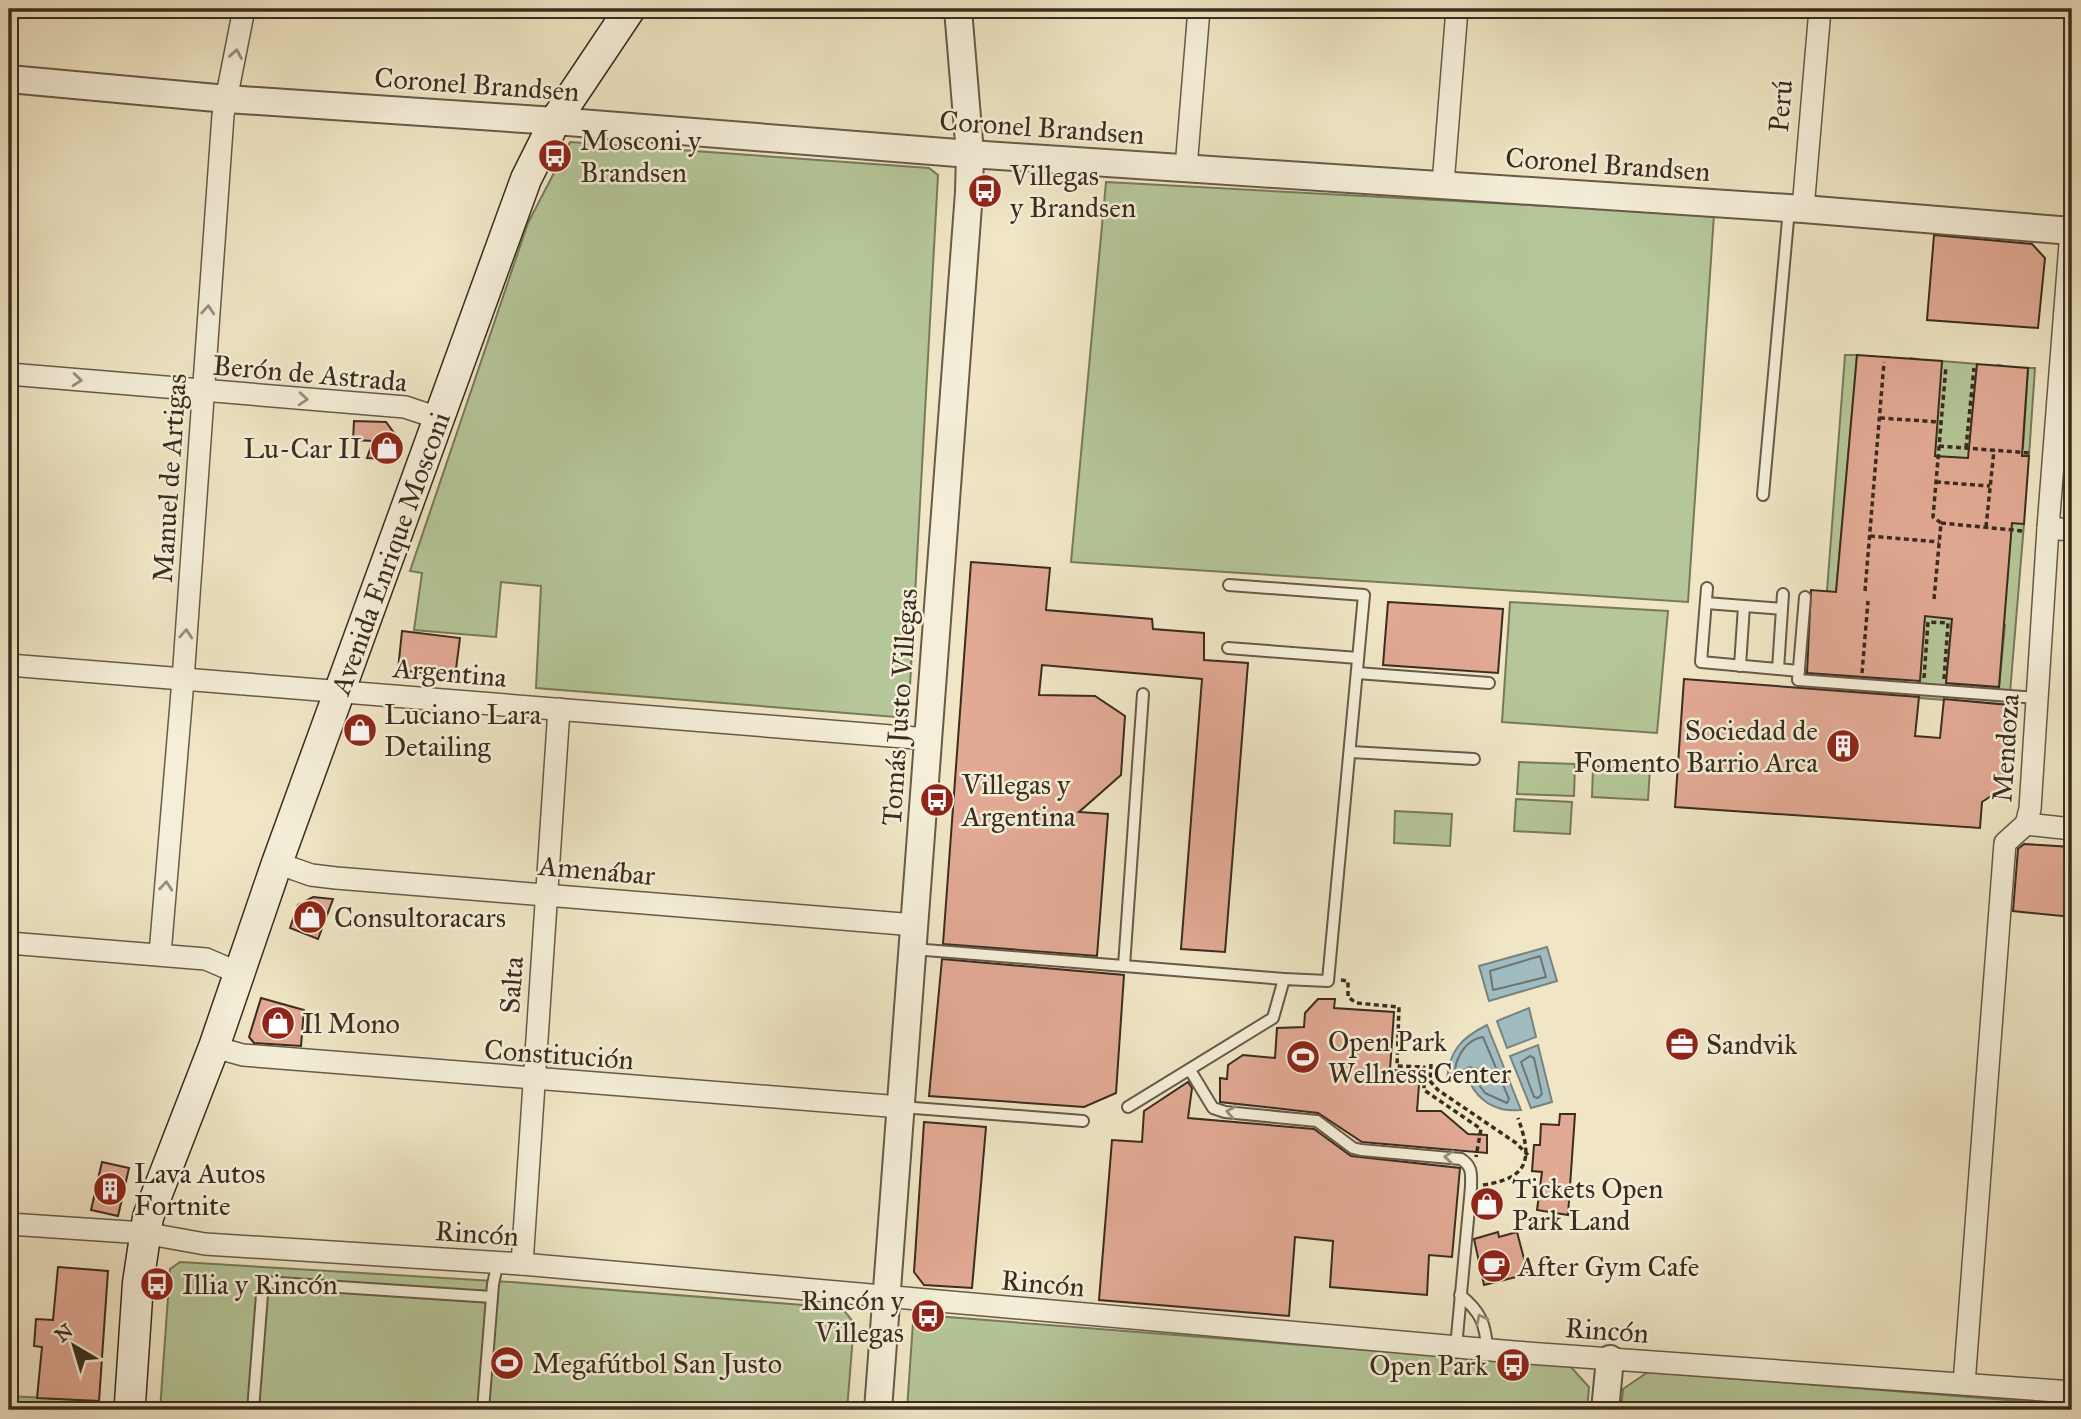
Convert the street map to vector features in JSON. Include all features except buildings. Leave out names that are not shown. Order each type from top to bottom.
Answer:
[{"type":"main road","name":"Avenida Enrique Mosconi","points":[[130,1403],[144,1233],[162,1176],[241,974],[277,863],[526,179],[555,121],[630,9]]},
{"type":"street","name":"Manuel de Artigas","points":[[160,954],[183,680],[222,115],[244,9]]},
{"type":"street","name":"Tomás Justo Villegas","points":[[878,1410],[971,154],[958,9]]},
{"type":"street","points":[[1186,168],[1199,9]]},
{"type":"street","points":[[1443,184],[1457,9]]},
{"type":"street","name":"Perú","points":[[1796,209],[1820,9]]},
{"type":"street","name":"Coronel Brandsen","points":[[9,79],[227,99],[555,121],[971,154],[1443,184],[2071,231]]},
{"type":"street","name":"Mendoza","points":[[1964,1384],[2005,844],[2026,824],[2030,809],[2071,231]]},
{"type":"street","name":"Berón de Astrada","points":[[9,373],[405,407],[438,418]]},
{"type":"street","points":[[2048,528],[2072,530]]},
{"type":"street","name":"Argentina","points":[[9,665],[929,739]]},
{"type":"street","name":"Salta","points":[[522,1264],[559,709]]},
{"type":"street","points":[[2026,824],[2072,828]]},
{"type":"street","name":"Amenábar","points":[[277,863],[324,876],[545,893],[914,937]]},
{"type":"street","points":[[9,943],[205,959],[241,974]]},
{"type":"street","name":"Constitución","points":[[214,1047],[243,1055],[901,1107]]},
{"type":"street","name":"Rincón","points":[[9,1224],[144,1233],[205,1244],[522,1264],[1487,1350],[2072,1392]]},
{"type":"street","points":[[1605,1410],[1610,1359]]},
{"type":"lane","points":[[1763,495],[1796,209]]},
{"type":"lane","points":[[914,937],[1124,966],[1328,981],[1364,595],[1229,585]]},
{"type":"lane","points":[[1707,588],[1701,662],[1798,671]]},
{"type":"lane","points":[[1778,669],[1783,594]]},
{"type":"lane","points":[[1805,597],[1798,680],[2036,698]]},
{"type":"lane","points":[[1706,603],[1782,609]]},
{"type":"lane","points":[[1740,666],[1744,606]]},
{"type":"lane","points":[[1228,648],[1358,658]]},
{"type":"lane","points":[[1357,673],[1489,683]]},
{"type":"lane","points":[[1124,966],[1143,694]]},
{"type":"lane","points":[[1351,752],[1474,759]]},
{"type":"lane","points":[[1128,1107],[1273,1018],[1283,979]]},
{"type":"lane","points":[[1190,1070],[1213,1108],[1224,1112],[1317,1121],[1353,1148],[1461,1158],[1472,1171],[1456,1347]]},
{"type":"lane","points":[[901,1107],[1083,1121]]},
{"type":"lane","points":[[483,1410],[492,1297],[498,1262]]},
{"type":"lane","points":[[253,1410],[263,1282],[492,1297]]},
{"type":"lane","points":[[1460,1294],[1474,1306],[1486,1325],[1487,1350]]},
{"type":"path","points":[[1865,591],[1884,362]]},
{"type":"path","points":[[1946,366],[1933,517],[1941,523],[2023,531]]},
{"type":"path","points":[[1966,448],[1973,368]]},
{"type":"path","points":[[1880,418],[1941,422]]},
{"type":"path","points":[[1939,446],[2030,453]]},
{"type":"path","points":[[1986,527],[1994,450]]},
{"type":"path","points":[[1936,482],[1990,486]]},
{"type":"path","points":[[1934,599],[1941,523]]},
{"type":"path","points":[[1870,536],[1939,542]]},
{"type":"path","points":[[1861,685],[1868,601]]},
{"type":"path","points":[[1923,690],[1928,622],[1948,623],[1943,692]]},
{"type":"path","points":[[1328,981],[1348,981],[1348,997],[1356,1003],[1399,1007],[1397,1066],[1424,1067],[1424,1090],[1481,1129],[1472,1171]]},
{"type":"path","points":[[1431,1064],[1430,1081],[1438,1090],[1516,1143],[1528,1155]]},
{"type":"path","points":[[1471,1187],[1507,1179],[1523,1166],[1528,1155],[1528,1145],[1518,1118]]},
{"type":"green space","points":[[570,142],[929,168],[938,175],[909,704],[896,717],[536,688],[541,586],[501,582],[496,637],[414,630],[422,573],[410,571],[528,223]]},
{"type":"green space","points":[[1106,182],[1714,215],[1688,602],[1071,562]]},
{"type":"green space","points":[[1845,355],[1857,355],[1836,593],[1842,594],[1836,675],[1857,677],[1881,358],[1889,357],[1885,415],[1905,416],[1910,358],[1918,359],[1912,416],[1936,418],[1942,361],[1977,364],[1970,443],[1991,445],[1998,365],[2004,366],[1999,447],[2023,448],[2028,368],[2035,368],[2029,456],[1996,454],[1990,521],[2024,524],[2009,705],[1803,689],[1805,672],[1826,673],[1833,592],[1827,591]],"holes":[[[1873,596],[1894,599],[1888,680],[1866,678]],[[1904,601],[1926,602],[1919,684],[1898,681]],[[1952,619],[1973,622],[1967,685],[1946,683]],[[1984,623],[2005,625],[1999,688],[1978,686]]]},
{"type":"green space","points":[[1510,602],[1668,611],[1657,733],[1502,722]]},
{"type":"green space","points":[[1519,762],[1575,764],[1574,796],[1517,794]]},
{"type":"green space","points":[[1593,766],[1650,768],[1648,800],[1592,797]]},
{"type":"green space","points":[[1516,799],[1572,802],[1570,834],[1514,831]]},
{"type":"green space","points":[[1395,811],[1452,814],[1450,846],[1394,843]]},
{"type":"green space","name":"Megafútbol San Justo","points":[[180,1262],[511,1282],[842,1308],[854,1323],[847,1410],[160,1410],[170,1269]]},
{"type":"green space","points":[[922,1315],[1570,1366],[1589,1387],[1587,1410],[907,1410],[913,1322]]},
{"type":"green space","points":[[1648,1372],[2072,1405],[2072,1410],[1621,1410],[1623,1389]]},
{"type":"green space","points":[[9,1396],[99,1401],[99,1410],[9,1410]]},
{"type":"water","points":[[1547,947],[1557,981],[1489,1001],[1479,966]]},
{"type":"water","points":[[1529,1008],[1536,1037],[1507,1048],[1497,1021]]},
{"type":"water","points":[[1487,1025],[1521,1110],[1505,1110],[1485,1101],[1470,1083],[1475,1076],[1470,1073],[1462,1080],[1447,1080],[1450,1061],[1458,1046]]},
{"type":"water","points":[[1538,1045],[1552,1102],[1531,1108],[1510,1056]]},
{"type":"place","name":"Mosconi y Brandsen","points":[[555,156]]},
{"type":"place","name":"Villegas y Brandsen","points":[[985,191]]},
{"type":"place","name":"Lu-Car II","points":[[387,448]]},
{"type":"place","name":"Luciano Lara Detailing","points":[[360,730]]},
{"type":"place","name":"Sociedad de Fomento Barrio Arca","points":[[1843,746]]},
{"type":"place","name":"Villegas y Argentina","points":[[937,800]]},
{"type":"place","name":"Consultoracars","points":[[310,917]]},
{"type":"place","name":"Il Mono","points":[[278,1023]]},
{"type":"place","name":"Sandvik","points":[[1682,1044]]},
{"type":"place","name":"Open Park Wellness Center","points":[[1303,1057]]},
{"type":"place","name":"Lava Autos Fortnite","points":[[110,1189]]},
{"type":"place","name":"Tickets Open Park Land","points":[[1487,1204]]},
{"type":"place","name":"After Gym Cafe","points":[[1494,1266]]},
{"type":"place","name":"Illia y Rincón","points":[[157,1284]]},
{"type":"place","name":"Rincón y Villegas","points":[[928,1316]]},
{"type":"place","name":"Megafútbol San Justo","points":[[507,1363]]},
{"type":"place","name":"Open Park","points":[[1513,1365]]}]
